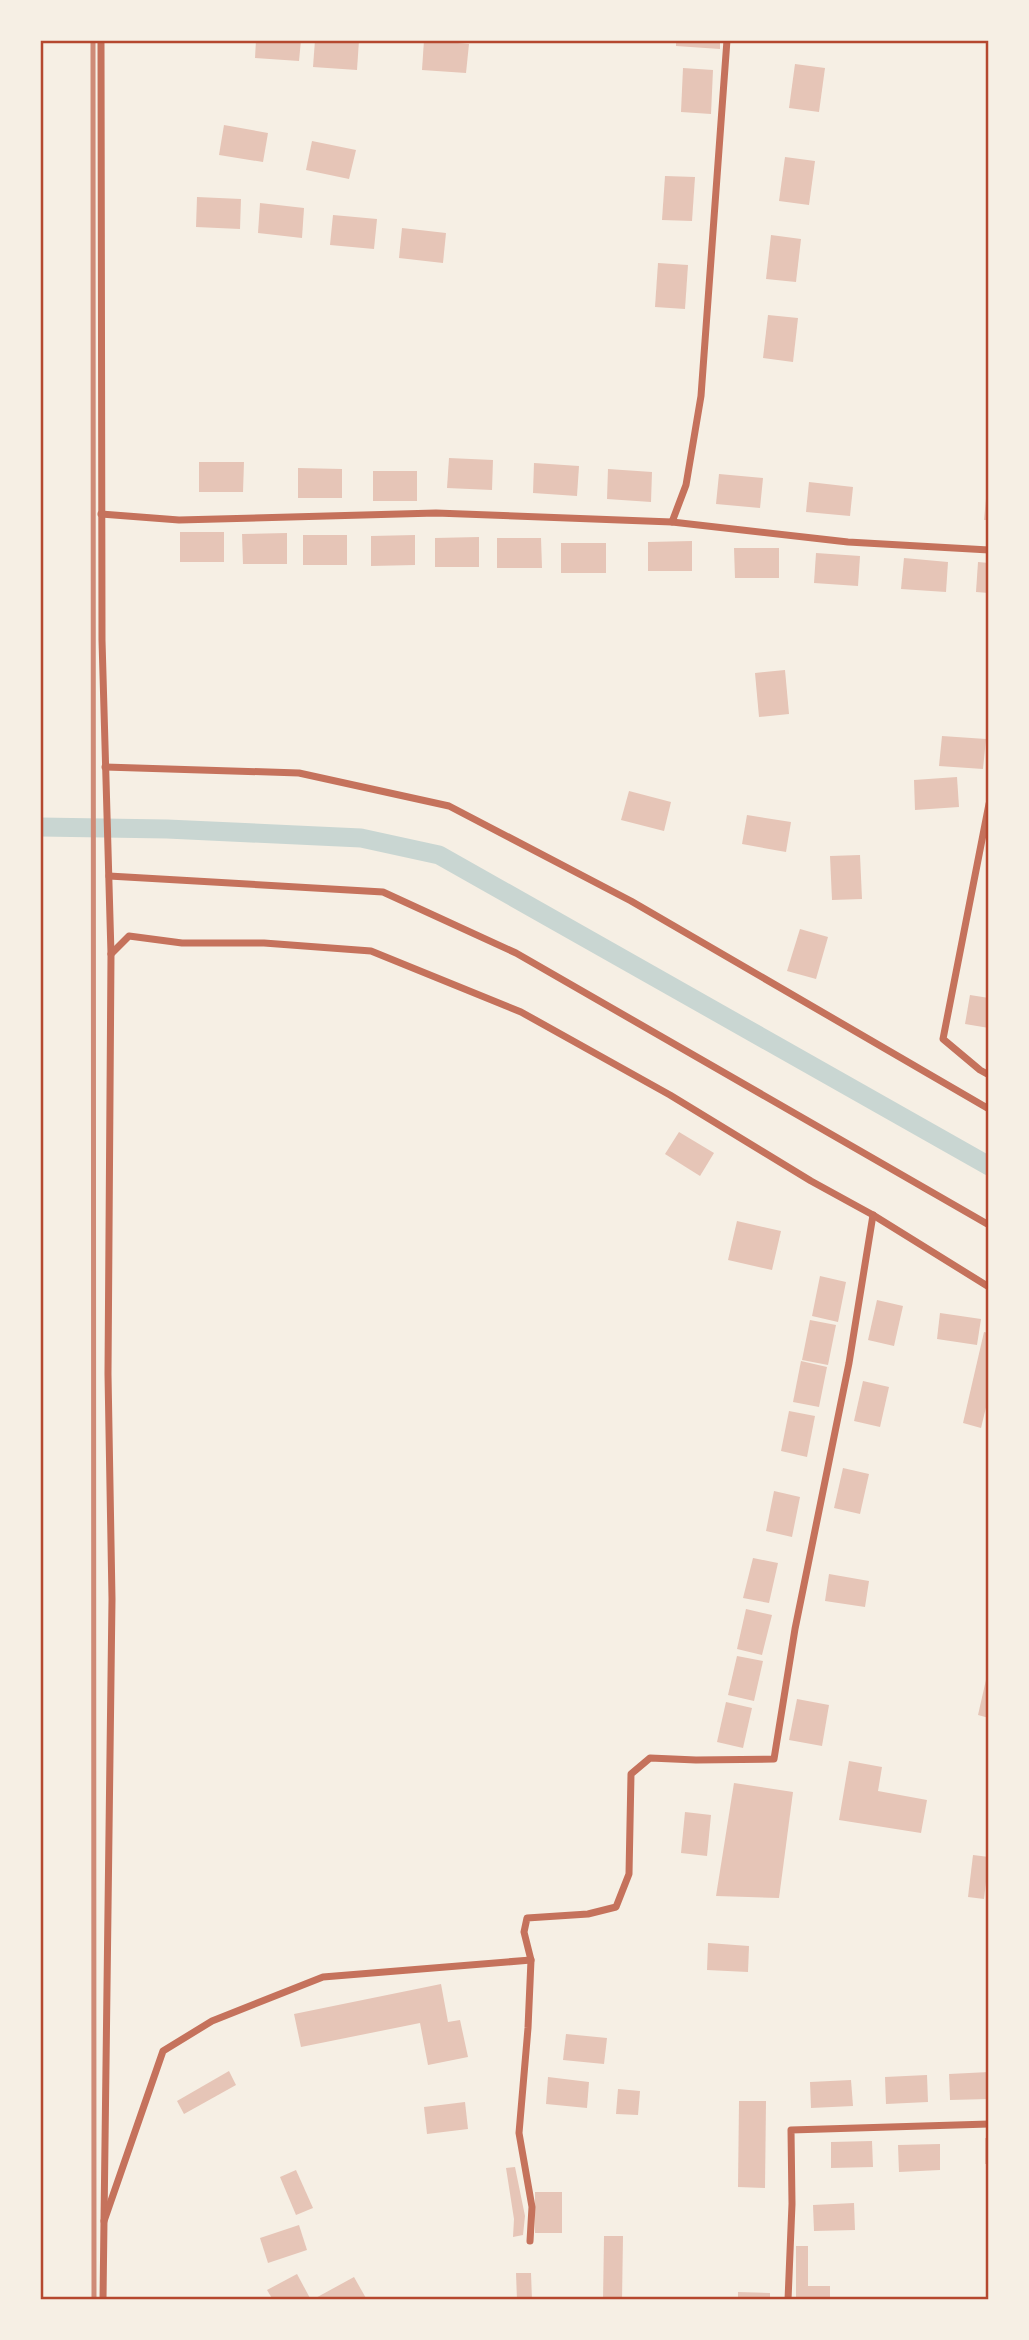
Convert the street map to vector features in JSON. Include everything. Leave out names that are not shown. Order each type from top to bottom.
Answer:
[{"type":"street","points":[[101,40],[102,514],[105,767],[111,954],[108,1374],[112,1598],[103,2300]]},
{"type":"street","points":[[671,522],[686,485],[701,396],[727,40]]},
{"type":"street","points":[[102,514],[179,520],[436,513],[671,522],[848,542],[989,550]]},
{"type":"street","points":[[105,767],[299,773],[449,806],[631,901],[989,1109]]},
{"type":"street","points":[[989,804],[943,1039],[989,1075]]},
{"type":"street","points":[[108,876],[383,892],[516,953],[989,1225]]},
{"type":"street","points":[[111,954],[129,936],[182,943],[264,943],[371,951],[521,1012],[670,1095],[989,1287]]},
{"type":"street","points":[[530,2241],[532,2207],[519,2133],[531,1960],[524,1932],[527,1918],[588,1914],[615,1907],[629,1874],[631,1774],[650,1758],[774,1759],[795,1629],[849,1363],[873,1215]]},
{"type":"street","points":[[104,2221],[163,2051],[202,2027],[324,1977],[531,1960]]},
{"type":"street","points":[[788,2300],[792,2204],[791,2130],[989,2124]]},
{"type":"building","points":[[256,40],[301,40],[299,61],[255,58]]},
{"type":"building","points":[[315,40],[359,40],[357,70],[313,67]]},
{"type":"building","points":[[424,40],[469,44],[466,73],[422,70]]},
{"type":"building","points":[[676,40],[720,40],[720,49],[676,46]]},
{"type":"building","points":[[795,64],[825,68],[819,112],[789,108]]},
{"type":"building","points":[[683,68],[713,70],[711,114],[681,112]]},
{"type":"building","points":[[224,125],[268,133],[263,162],[219,155]]},
{"type":"building","points":[[312,141],[356,150],[349,179],[306,170]]},
{"type":"building","points":[[785,157],[815,161],[809,205],[779,201]]},
{"type":"building","points":[[665,176],[695,177],[692,221],[662,220]]},
{"type":"building","points":[[197,197],[241,199],[240,229],[196,227]]},
{"type":"building","points":[[260,203],[304,208],[302,238],[258,233]]},
{"type":"building","points":[[333,215],[377,219],[374,249],[330,245]]},
{"type":"building","points":[[402,228],[446,233],[443,263],[399,258]]},
{"type":"building","points":[[771,235],[801,239],[796,282],[766,279]]},
{"type":"building","points":[[658,263],[688,265],[685,309],[655,307]]},
{"type":"building","points":[[768,315],[798,318],[793,362],[763,358]]},
{"type":"building","points":[[449,458],[493,460],[492,490],[447,488]]},
{"type":"building","points":[[199,462],[244,462],[243,492],[199,492]]},
{"type":"building","points":[[534,463],[579,466],[577,496],[533,493]]},
{"type":"building","points":[[298,468],[342,469],[342,498],[298,498]]},
{"type":"building","points":[[608,469],[652,472],[651,502],[607,499]]},
{"type":"building","points":[[373,471],[417,471],[417,501],[373,501]]},
{"type":"building","points":[[719,474],[763,478],[760,508],[716,504]]},
{"type":"building","points":[[809,482],[853,487],[850,516],[806,512]]},
{"type":"building","points":[[987,488],[989,520],[984,520]]},
{"type":"building","points":[[180,532],[224,532],[224,562],[180,562]]},
{"type":"building","points":[[287,533],[287,564],[243,564],[242,534]]},
{"type":"building","points":[[303,535],[347,535],[347,565],[303,565]]},
{"type":"building","points":[[415,535],[415,565],[371,566],[371,536]]},
{"type":"building","points":[[479,537],[479,567],[435,567],[435,538]]},
{"type":"building","points":[[497,538],[541,538],[542,568],[497,568]]},
{"type":"building","points":[[692,541],[692,571],[648,571],[648,542]]},
{"type":"building","points":[[561,543],[606,543],[606,573],[561,573]]},
{"type":"building","points":[[734,548],[779,548],[779,578],[735,578]]},
{"type":"building","points":[[816,553],[860,556],[858,586],[814,583]]},
{"type":"building","points":[[904,558],[948,562],[946,592],[901,589]]},
{"type":"building","points":[[978,562],[989,563],[989,593],[976,592]]},
{"type":"building","points":[[785,670],[789,714],[759,717],[755,673]]},
{"type":"building","points":[[942,736],[986,739],[983,769],[939,766]]},
{"type":"building","points":[[957,777],[959,807],[915,810],[914,780]]},
{"type":"building","points":[[629,791],[671,802],[664,831],[621,820]]},
{"type":"building","points":[[747,815],[791,822],[786,852],[742,844]]},
{"type":"building","points":[[860,855],[862,899],[832,900],[830,856]]},
{"type":"building","points":[[800,929],[828,937],[816,979],[787,971]]},
{"type":"building","points":[[970,995],[989,998],[989,1028],[965,1024]]},
{"type":"building","points":[[679,1132],[714,1153],[700,1176],[665,1154]]},
{"type":"building","points":[[737,1221],[781,1231],[772,1270],[728,1260]]},
{"type":"building","points":[[820,1276],[846,1282],[838,1322],[812,1316]]},
{"type":"building","points":[[877,1300],[903,1306],[894,1346],[868,1340]]},
{"type":"building","points":[[940,1313],[981,1319],[977,1345],[937,1339]]},
{"type":"building","points":[[810,1320],[836,1325],[828,1365],[802,1360]]},
{"type":"building","points":[[984,1332],[989,1333],[989,1395],[981,1428],[963,1423]]},
{"type":"building","points":[[801,1361],[827,1367],[819,1407],[793,1402]]},
{"type":"building","points":[[863,1381],[889,1387],[880,1427],[854,1421]]},
{"type":"building","points":[[789,1411],[815,1416],[807,1457],[781,1451]]},
{"type":"building","points":[[843,1468],[869,1474],[860,1514],[834,1508]]},
{"type":"building","points":[[774,1491],[800,1497],[792,1537],[766,1531]]},
{"type":"building","points":[[753,1558],[778,1563],[769,1603],[743,1598]]},
{"type":"building","points":[[829,1574],[869,1581],[865,1607],[825,1601]]},
{"type":"building","points":[[746,1609],[772,1615],[762,1655],[737,1649]]},
{"type":"building","points":[[737,1656],[763,1661],[754,1701],[728,1695]]},
{"type":"building","points":[[989,1671],[989,1718],[978,1715]]},
{"type":"building","points":[[797,1699],[829,1705],[822,1746],[789,1740]]},
{"type":"building","points":[[726,1702],[752,1708],[743,1748],[717,1742]]},
{"type":"building","points":[[849,1761],[882,1767],[878,1791],[927,1800],[921,1833],[839,1820]]},
{"type":"building","points":[[734,1783],[793,1792],[779,1898],[716,1896]]},
{"type":"building","points":[[685,1812],[711,1815],[707,1856],[681,1853]]},
{"type":"building","points":[[973,1855],[989,1857],[984,1899],[968,1897]]},
{"type":"building","points":[[708,1943],[749,1946],[748,1972],[707,1970]]},
{"type":"building","points":[[441,1984],[448,2022],[460,2020],[468,2057],[428,2065],[420,2023],[301,2047],[294,2014]]},
{"type":"building","points":[[566,2034],[607,2038],[604,2064],[563,2060]]},
{"type":"building","points":[[229,2071],[236,2085],[184,2114],[177,2101]]},
{"type":"building","points":[[989,2072],[989,2099],[950,2100],[949,2074]]},
{"type":"building","points":[[927,2075],[928,2102],[886,2104],[885,2077]]},
{"type":"building","points":[[548,2077],[589,2082],[587,2108],[546,2104]]},
{"type":"building","points":[[851,2080],[853,2106],[811,2108],[810,2082]]},
{"type":"building","points":[[618,2089],[640,2091],[638,2115],[616,2114]]},
{"type":"building","points":[[739,2101],[766,2101],[765,2188],[738,2187]]},
{"type":"building","points":[[465,2102],[468,2129],[427,2134],[424,2107]]},
{"type":"building","points":[[985,2138],[989,2138],[989,2164],[985,2164]]},
{"type":"building","points":[[872,2141],[873,2167],[831,2168],[831,2142]]},
{"type":"building","points":[[940,2144],[940,2170],[899,2172],[898,2145]]},
{"type":"building","points":[[515,2167],[525,2216],[523,2235],[513,2237],[514,2219],[506,2168]]},
{"type":"building","points":[[296,2170],[313,2208],[296,2215],[280,2177]]},
{"type":"building","points":[[535,2192],[562,2192],[562,2233],[535,2233]]},
{"type":"building","points":[[854,2203],[855,2230],[814,2231],[813,2205]]},
{"type":"building","points":[[299,2225],[307,2250],[268,2263],[260,2238]]},
{"type":"building","points":[[604,2236],[623,2236],[622,2300],[603,2300]]},
{"type":"building","points":[[796,2246],[808,2246],[808,2286],[830,2286],[830,2300],[796,2300]]},
{"type":"building","points":[[516,2273],[531,2273],[532,2300],[517,2300]]},
{"type":"building","points":[[297,2274],[311,2300],[273,2300],[267,2290]]},
{"type":"building","points":[[354,2277],[367,2300],[312,2300]]},
{"type":"building","points":[[738,2292],[770,2293],[770,2300],[738,2300]]},
{"type":"waterway","points":[[40,827],[167,829],[361,838],[439,855],[989,1166]]},
{"type":"railway","points":[[93,40],[94,2300]]}]
